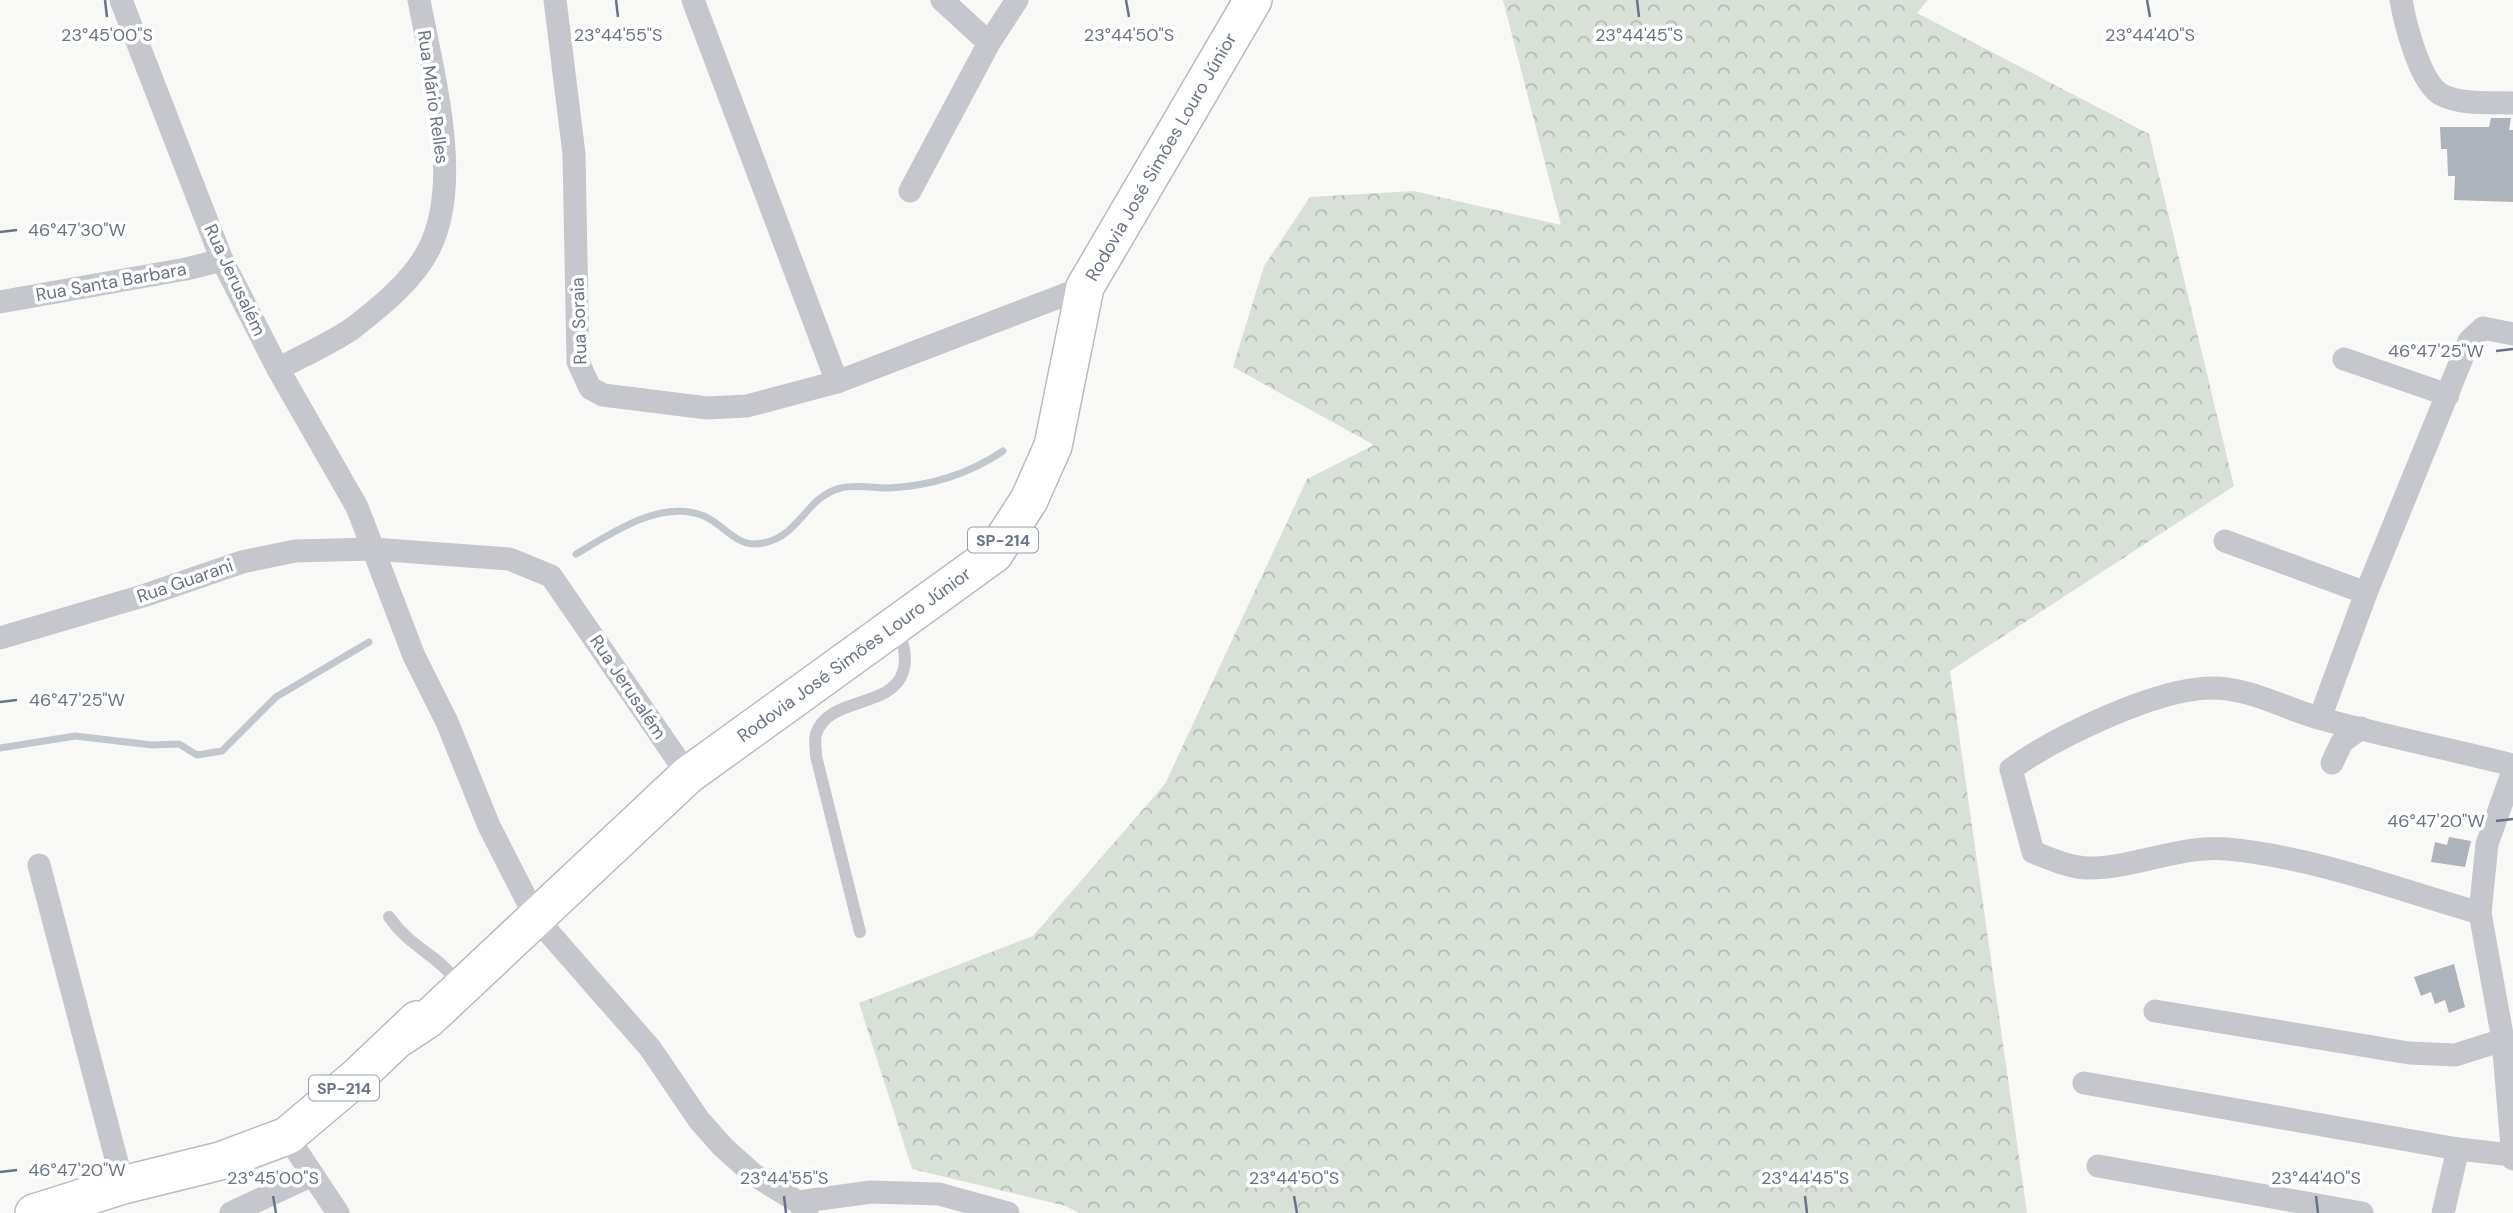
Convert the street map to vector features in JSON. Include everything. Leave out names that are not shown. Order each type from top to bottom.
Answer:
[{"type":"main road","name":"Rodovia José Simões Louro Júnior","points":[[399,1038],[428,1019],[688,775],[993,554],[1029,500],[1053,446],[1085,287],[1253,0]]},
{"type":"main road","name":"Rodovia José Simões Louro Júnior","points":[[34,1213],[124,1185],[220,1161],[287,1136],[399,1038],[456,980],[505,945]]},
{"type":"street","name":"Rua Jerusalém","points":[[121,0],[222,260],[278,369],[357,507],[414,656],[447,722],[489,826],[536,918],[642,1038],[699,1120],[723,1147],[753,1174],[803,1207]]},
{"type":"street","name":"Rua Mário Relles","points":[[278,369],[350,330],[382,305],[430,248],[441,206],[444,168],[438,106],[419,0]]},
{"type":"street","name":"Rua Soraia","points":[[555,0],[574,154],[578,362],[590,388],[603,395],[632,401],[707,408],[747,406],[837,382],[1085,287]]},
{"type":"street","points":[[693,0],[837,382]]},
{"type":"street","points":[[942,0],[989,43]]},
{"type":"street","points":[[910,191],[989,43],[1017,0]]},
{"type":"street","points":[[2401,0],[2404,19],[2429,85],[2442,95],[2462,101],[2513,103]]},
{"type":"street","name":"Rua Santa Barbara","points":[[0,302],[222,260]]},
{"type":"street","points":[[2320,718],[2366,593],[2469,341],[2476,332],[2491,328],[2513,334]]},
{"type":"street","points":[[2344,359],[2448,395]]},
{"type":"street","points":[[2225,541],[2366,593]]},
{"type":"street","name":"Rua Jerusalém","points":[[373,549],[509,559],[551,576],[688,775]]},
{"type":"street","name":"Rua Guarani","points":[[0,638],[146,596],[242,562],[295,551],[373,549]]},
{"type":"street","points":[[2480,913],[2291,858],[2255,852],[2222,849],[2090,868],[2033,852],[2011,769],[2040,750],[2143,701],[2179,690],[2213,687],[2242,691],[2320,718],[2513,765]]},
{"type":"street","points":[[2332,763],[2342,742],[2361,728]]},
{"type":"street","points":[[2084,1083],[2458,1149],[2513,1156],[2503,1040],[2480,913],[2487,844],[2513,771]]},
{"type":"street","points":[[39,864],[124,1185]]},
{"type":"street","points":[[2155,1010],[2409,1053],[2455,1055],[2503,1040]]},
{"type":"street","points":[[287,1136],[338,1213]]},
{"type":"street","points":[[2443,1213],[2458,1149]]},
{"type":"street","points":[[2098,1166],[2362,1213]]},
{"type":"street","points":[[231,1213],[312,1175]]},
{"type":"street","points":[[803,1207],[871,1192],[939,1194],[1008,1213]]},
{"type":"lane","points":[[860,932],[816,756],[816,734],[826,717],[889,690],[903,673],[905,656],[898,624]]},
{"type":"lane","points":[[389,917],[402,936],[444,964],[456,980]]},
{"type":"green space","points":[[1503,0],[1928,0],[1917,13],[2149,134],[2234,486],[1950,671],[2027,1213],[1079,1213],[1066,1206],[912,1169],[859,1003],[1033,936],[1165,784],[1307,479],[1374,445],[1233,367],[1264,266],[1310,197],[1414,191],[1561,225]]},
{"type":"building","points":[[2491,118],[2511,118],[2509,130],[2513,130],[2513,202],[2454,200],[2455,176],[2448,176],[2447,149],[2441,149],[2440,127],[2489,127]]},
{"type":"building","points":[[2449,837],[2471,841],[2465,867],[2431,862],[2435,842],[2447,845]]},
{"type":"building","points":[[2454,964],[2465,1007],[2449,1013],[2445,1000],[2435,1004],[2431,992],[2421,996],[2414,977]]},
{"type":"waterway","points":[[576,554],[621,528],[654,515],[671,512],[704,516],[747,543],[769,542],[791,528],[828,493],[846,487],[889,488],[919,485],[963,472],[1003,451]]},
{"type":"waterway","points":[[0,748],[75,736],[152,745],[179,744],[197,755],[222,751],[276,697],[369,642]]}]
